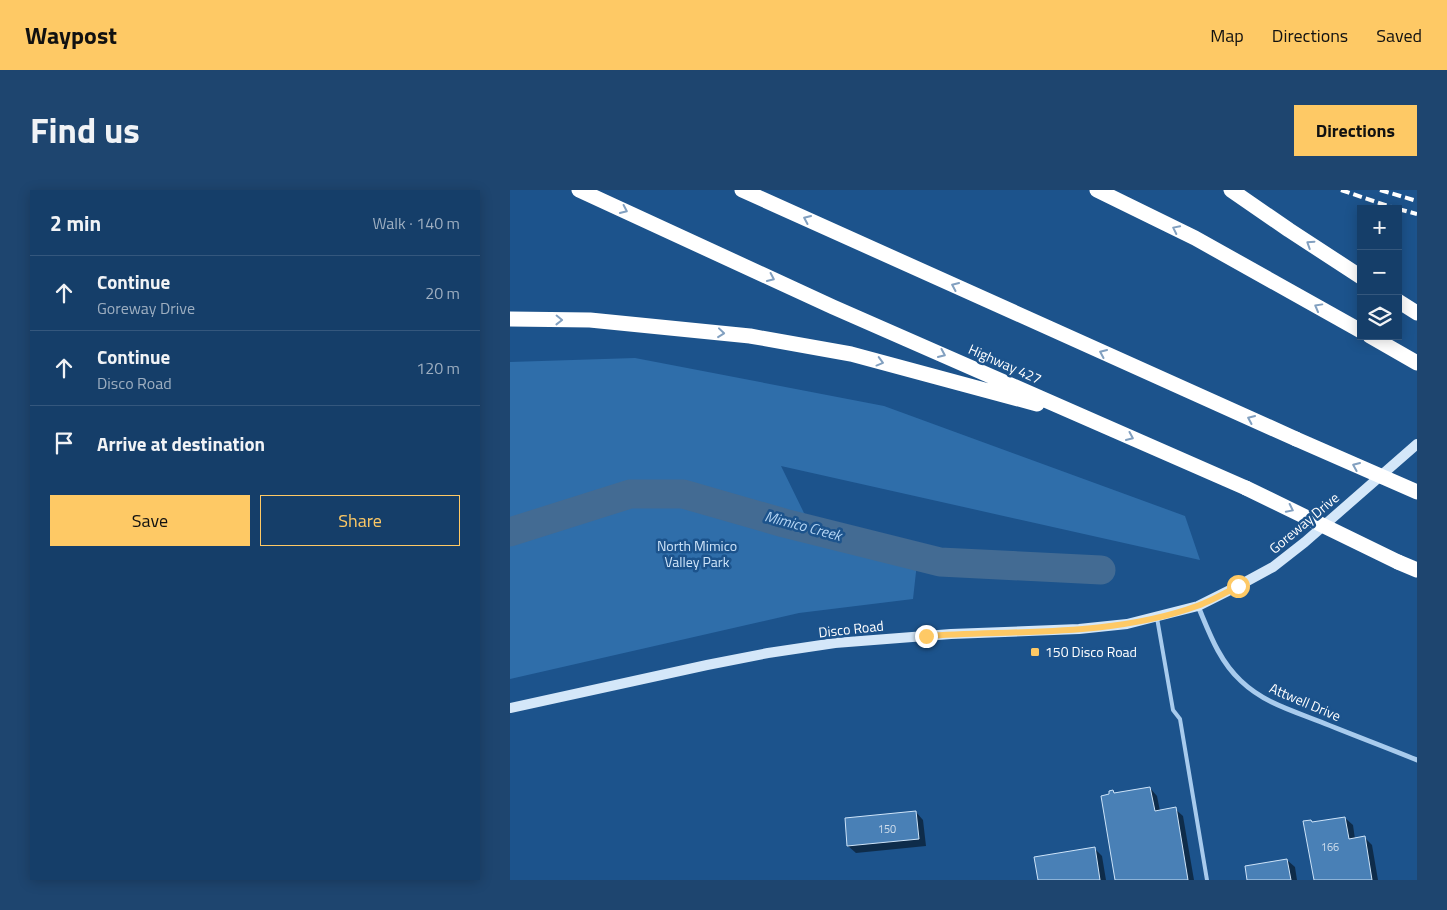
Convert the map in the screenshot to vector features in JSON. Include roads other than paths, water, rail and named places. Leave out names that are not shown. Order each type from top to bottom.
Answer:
[{"type":"highway","name":"Highway 427","points":[[579,190],[833,306],[1246,488],[1417,570]]},
{"type":"highway","points":[[742,190],[1417,492]]},
{"type":"highway","points":[[1097,190],[1195,238],[1357,329]]},
{"type":"highway","points":[[1217,190],[1289,230]]},
{"type":"highway","points":[[1231,190],[1357,273]]},
{"type":"highway","points":[[1402,303],[1414,311]]},
{"type":"highway","points":[[510,319],[590,320],[750,336],[851,354],[1085,417]]},
{"type":"highway","points":[[1377,340],[1412,360]]},
{"type":"main road","name":"Goreway Drive","points":[[1198,606],[1273,566],[1305,542],[1417,444]]},
{"type":"main road","name":"Disco Road","points":[[510,708],[707,665],[834,643],[951,634],[1079,629],[1127,624],[1198,606]]},
{"type":"street","name":"Attwell Drive","points":[[1198,606],[1212,642],[1239,680],[1255,694],[1284,708],[1417,760]]},
{"type":"lane","points":[[1157,617],[1173,710],[1180,719],[1207,880]]},
{"type":"waterway","name":"Mimico Creek","points":[[510,532],[630,494],[683,494],[784,523],[940,562],[1101,570]]},
{"type":"railway","points":[[1341,190],[1385,205]]},
{"type":"railway","points":[[1380,190],[1417,201]]},
{"type":"railway","points":[[1402,210],[1417,214]]},
{"type":"place","name":"150 Disco Road","points":[[1035,652]]},
{"type":"park label","name":"North Mimico Valley Park","points":[[697,554]]}]
